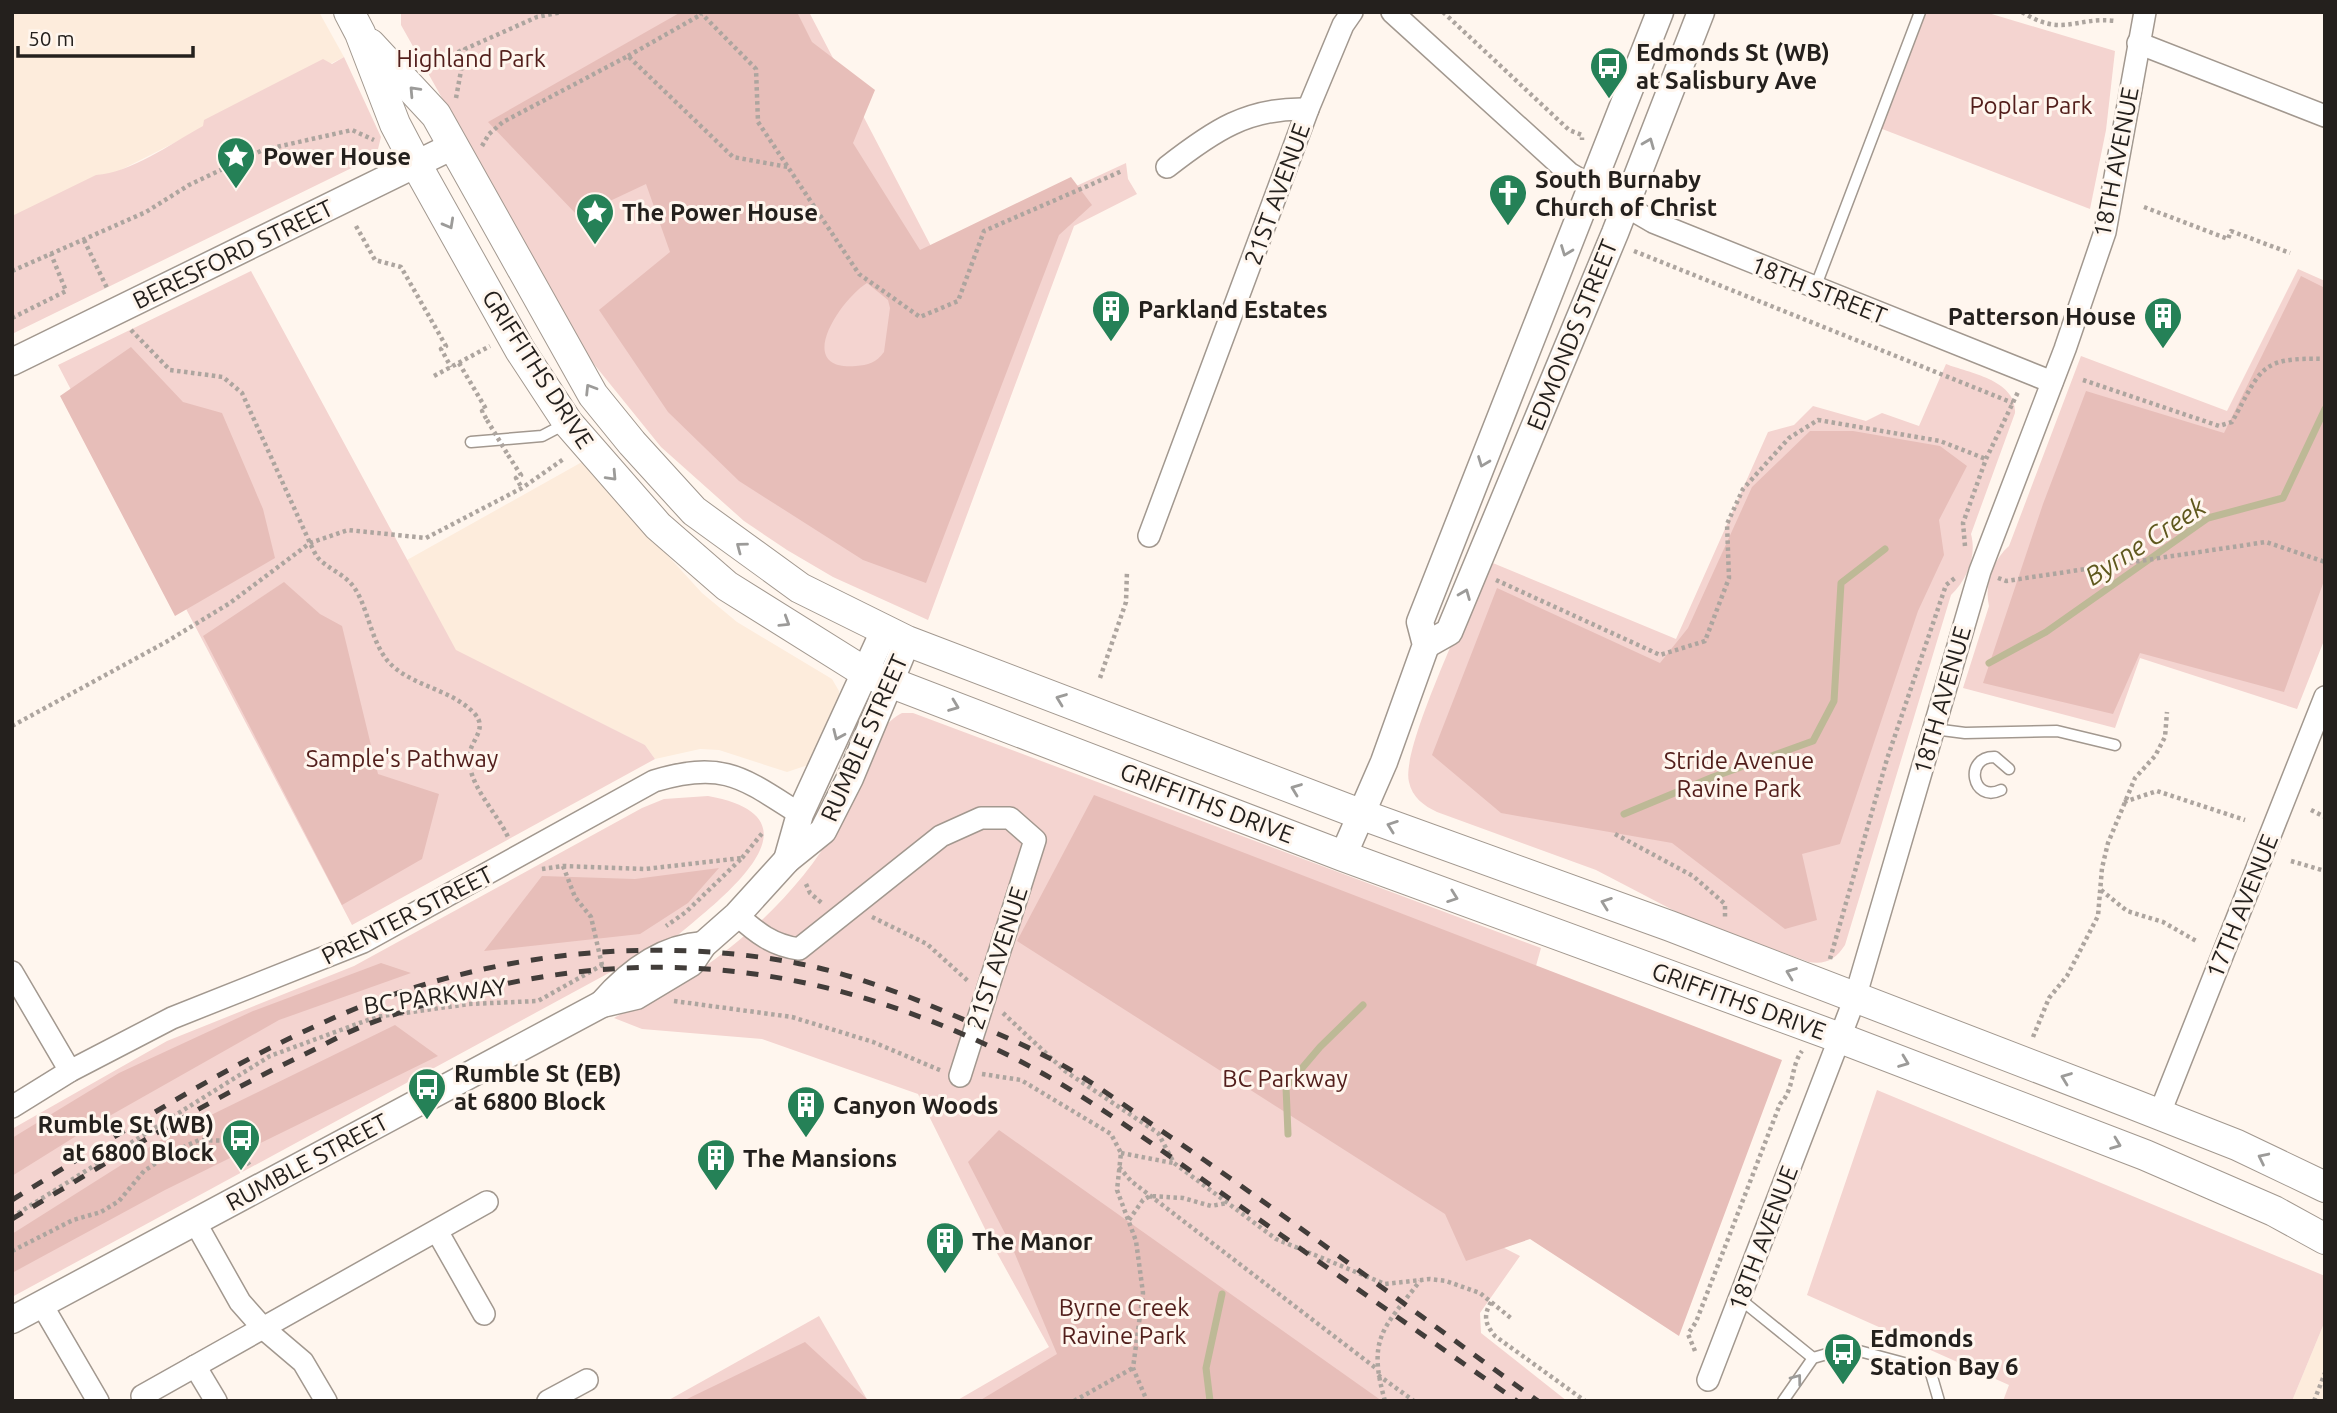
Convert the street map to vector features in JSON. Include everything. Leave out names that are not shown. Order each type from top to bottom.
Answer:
[{"type":"main road","name":"GRIFFITHS DRIVE","points":[[357,19],[466,148],[593,395],[632,443],[694,511],[800,588],[896,636],[1360,814],[1670,926],[2237,1145],[2325,1187]]},
{"type":"main road","name":"GRIFFITHS DRIVE","points":[[357,19],[395,124],[520,351],[568,423],[658,526],[727,586],[878,677],[1343,856],[1840,1038],[2145,1155],[2274,1211],[2325,1239]]},
{"type":"street","name":"21ST AVENUE","points":[[1149,536],[1308,109],[1343,26],[1352,12]]},
{"type":"street","name":"18TH STREET","points":[[1392,12],[1569,173],[1625,207],[1653,222],[2052,382]]},
{"type":"street","name":"EDMONDS STREET","points":[[1343,856],[1384,762],[1426,645],[1420,622],[1591,187],[1609,149],[1660,12]]},
{"type":"street","name":"EDMONDS STREET","points":[[1426,645],[1450,632],[1625,207],[1701,12]]},
{"type":"street","name":"18TH AVENUE","points":[[1708,1380],[1855,998],[1980,571],[2052,382],[2105,232],[2145,12]]},
{"type":"street","points":[[2138,43],[2325,116]]},
{"type":"street","points":[[1167,167],[1203,139],[1247,116],[1278,108],[1308,109]]},
{"type":"street","name":"BERESFORD STREET","points":[[12,362],[416,164],[466,148]]},
{"type":"street","name":"RUMBLE STREET","points":[[787,860],[800,814],[878,677],[896,636]]},
{"type":"street","name":"RUMBLE STREET","points":[[12,1320],[602,1004],[636,996],[691,963],[703,945],[737,915],[787,860],[823,831],[850,778],[878,677]]},
{"type":"street","name":"17TH AVENUE","points":[[2159,1115],[2325,697]]},
{"type":"street","name":"PRENTER STREET","points":[[12,1107],[70,1071],[172,1018],[363,942],[654,781],[680,773],[727,773],[744,777],[800,814]]},
{"type":"street","name":"21ST AVENUE","points":[[851,909],[941,836],[981,818],[1010,818],[1035,840],[960,1076]]},
{"type":"street","points":[[737,915],[769,941],[799,949],[851,909]]},
{"type":"street","points":[[12,972],[70,1071]]},
{"type":"street","points":[[142,1395],[487,1202]]},
{"type":"street","points":[[195,1222],[240,1302],[263,1328],[303,1362],[326,1401]]},
{"type":"street","points":[[437,1231],[485,1314]]},
{"type":"street","points":[[43,1305],[98,1401]]},
{"type":"street","points":[[195,1366],[216,1401]]},
{"type":"street","points":[[548,1401],[587,1380]]},
{"type":"lane","points":[[1815,288],[1920,12]]},
{"type":"lane","points":[[471,442],[542,436],[568,423]]},
{"type":"lane","points":[[1934,729],[1965,733],[2057,731],[2115,745]]},
{"type":"lane","points":[[1990,757],[1993,733]]},
{"type":"lane","points":[[2001,790],[1984,792],[1974,779],[1979,763],[1990,757],[2001,760],[2009,769]]},
{"type":"lane","points":[[1740,1299],[1813,1358]]},
{"type":"lane","points":[[1783,1401],[1813,1358],[1848,1348],[1930,1370],[1939,1401]]},
{"type":"path","points":[[433,65],[537,17],[562,12]]},
{"type":"path","points":[[1443,12],[1569,130],[1582,135],[1582,140]]},
{"type":"path","points":[[2022,12],[2052,26],[2074,26],[2089,19],[2116,21]]},
{"type":"path","points":[[466,148],[503,122],[628,56],[701,13],[756,69],[758,122],[859,274],[920,317],[958,301],[984,231],[1122,171]]},
{"type":"path","points":[[455,103],[465,49]]},
{"type":"path","points":[[628,56],[733,157],[788,167]]},
{"type":"path","points":[[12,271],[84,240],[263,150],[352,130],[382,142]]},
{"type":"path","points":[[2144,207],[2228,239],[2231,231],[2290,253]]},
{"type":"path","points":[[356,226],[375,260],[401,267],[446,346],[441,349],[451,367]]},
{"type":"path","points":[[84,240],[107,288]]},
{"type":"path","points":[[1635,251],[2013,403],[1986,459],[1963,523],[1966,544],[1963,554]]},
{"type":"path","points":[[12,318],[66,291],[51,254]]},
{"type":"path","points":[[130,329],[170,370],[223,377],[242,393],[258,421],[310,543],[320,560],[343,574],[356,591],[380,649],[394,668],[453,699],[473,712],[479,721],[480,731],[469,754],[472,777],[508,837]]},
{"type":"path","points":[[434,376],[491,346]]},
{"type":"path","points":[[2083,380],[2218,426],[2232,422],[2266,367],[2279,359],[2325,359]]},
{"type":"path","points":[[459,363],[486,409],[482,411],[521,475],[516,478],[522,488]]},
{"type":"path","points":[[1496,580],[1660,654],[1705,641],[1729,578],[1727,524],[1743,489],[1789,439],[1818,420],[1940,441],[1986,459]]},
{"type":"path","points":[[12,726],[166,642],[230,603],[310,543],[348,530],[426,538],[522,488],[567,456]]},
{"type":"path","points":[[1991,575],[2006,581],[2266,542],[2325,562]]},
{"type":"path","points":[[1100,678],[1126,601],[1127,571]]},
{"type":"path","points":[[1830,961],[1887,759],[1946,584],[1955,579],[1958,572]]},
{"type":"path","points":[[2030,1045],[2049,998],[2067,976],[2098,916],[2108,843],[2135,778],[2155,756],[2165,737],[2167,712]]},
{"type":"path","points":[[2123,803],[2157,791],[2245,820]]},
{"type":"path","points":[[2311,810],[2325,817]]},
{"type":"path","points":[[657,933],[686,912],[742,858],[764,831]]},
{"type":"path","points":[[1615,834],[1701,883],[1725,904],[1725,923]]},
{"type":"path","points":[[539,869],[563,866],[645,869],[742,858]]},
{"type":"path","points":[[2291,861],[2325,872]]},
{"type":"path","points":[[563,866],[575,897],[591,916],[602,965]]},
{"type":"path","points":[[2101,890],[2127,911],[2163,922],[2198,942]]},
{"type":"path","points":[[851,909],[877,918],[927,944],[1065,1071],[1158,1133],[1174,1163],[1276,1239],[1385,1284],[1446,1281],[1480,1293],[1512,1319]]},
{"type":"path","name":"BC PARKWAY","points":[[12,1217],[270,1056],[376,1017],[469,1004],[537,1001],[614,959]]},
{"type":"path","points":[[670,1000],[792,1017],[873,1042],[928,1066],[960,1076],[992,1074],[1021,1080],[1111,1135],[1121,1153],[1117,1190],[1136,1241],[1143,1293],[1133,1368],[1147,1401]]},
{"type":"path","points":[[1688,1334],[1696,1322],[1780,1104],[1790,1093],[1792,1074],[1800,1055]]},
{"type":"path","points":[[12,1251],[73,1220],[101,1212],[119,1201],[145,1171],[173,1152],[199,1140],[232,1141],[246,1159]]},
{"type":"path","points":[[1121,1153],[1174,1163]]},
{"type":"path","points":[[1118,1166],[1131,1181],[1414,1401]]},
{"type":"path","points":[[1128,1220],[1143,1200],[1150,1196],[1183,1198],[1211,1206],[1227,1203]]},
{"type":"path","points":[[1385,1401],[1377,1372],[1377,1343],[1420,1281]]},
{"type":"path","points":[[1491,1302],[1485,1311],[1486,1325],[1494,1336],[1585,1401]]},
{"type":"path","points":[[1074,1401],[1133,1368]]},
{"type":"path","points":[[2314,1401],[2325,1373]]},
{"type":"shaded area","points":[[12,12],[319,12],[344,57],[12,225]]},
{"type":"shaded area","points":[[582,462],[702,593],[737,622],[832,679],[839,691],[839,702],[811,764],[787,772],[719,750],[700,749],[655,759],[645,745],[456,651],[407,560]]},
{"type":"shaded area","points":[[2325,1321],[2325,1401],[2292,1401]]},
{"type":"green space","points":[[401,12],[809,12],[934,252],[1126,163],[1128,179],[1137,194],[1074,226],[928,620],[833,577],[787,550],[744,521],[661,447],[585,353],[401,25]]},
{"type":"green space","points":[[681,12],[797,12],[812,42],[875,90],[853,143],[920,250],[1071,177],[1092,205],[1059,235],[926,583],[863,560],[739,481],[668,412],[599,310],[670,252],[646,184],[578,216],[488,122]],"holes":[[[867,283],[888,300],[890,308],[884,352],[878,359],[856,366],[837,365],[827,357],[824,346],[828,332],[845,303],[856,291]]]},
{"type":"green space","name":"Poplar Park","points":[[1920,12],[1985,12],[2115,51],[2106,130],[2090,209],[1877,127]]},
{"type":"green space","name":"Highland Park","points":[[344,57],[381,137],[378,149],[368,160],[12,334],[12,216],[96,175],[137,163],[203,126],[204,120],[323,59],[332,64]]},
{"type":"green space","points":[[2298,269],[2325,281],[2325,638],[2297,709],[2140,658],[2115,728],[1963,688],[1989,606],[1991,573],[1998,558],[2009,546],[2081,356],[2227,411]]},
{"type":"green space","name":"Sample's Pathway","points":[[251,271],[456,650],[645,745],[655,759],[352,925],[58,365]]},
{"type":"green space","points":[[2301,276],[2325,288],[2325,578],[2284,692],[2140,653],[2113,714],[1983,683],[2043,504],[2086,391],[2224,433]]},
{"type":"green space","points":[[131,347],[183,402],[222,413],[263,509],[275,558],[175,616],[60,396]]},
{"type":"green space","name":"Stride Avenue Ravine Park","points":[[1946,364],[2000,385],[2014,402],[2015,413],[1971,534],[1972,559],[1962,582],[1951,595],[1845,945],[1838,954],[1825,962],[1809,962],[1690,919],[1596,870],[1437,812],[1416,797],[1409,782],[1409,765],[1415,739],[1439,674],[1488,561],[1676,639],[1768,432],[1794,425],[1813,406],[1866,421],[1882,413],[1919,426]]},
{"type":"green space","name":"Stride Avenue Ravine Park","points":[[1810,431],[1853,431],[1940,446],[1967,466],[1939,520],[1944,555],[1918,611],[1840,844],[1802,854],[1817,920],[1785,929],[1672,843],[1501,813],[1432,755],[1497,588],[1660,663],[1688,628],[1752,487]]},
{"type":"green space","points":[[284,582],[320,614],[342,626],[378,774],[439,794],[422,859],[342,905],[203,636]]},
{"type":"green space","name":"BC Parkway","points":[[902,713],[913,713],[1541,948],[1463,1227],[1520,1256],[1480,1313],[1481,1333],[1567,1401],[956,1401],[1049,1347],[997,1253],[918,1094],[762,1039],[642,1029],[614,1018],[698,971],[738,941],[776,906],[824,847],[837,826],[872,747],[891,720]]},
{"type":"green space","points":[[1094,795],[1782,1060],[1679,1336],[1530,1239],[1466,1261],[1445,1214],[1017,941]]},
{"type":"green space","points":[[708,796],[743,807],[761,822],[763,840],[755,860],[738,881],[677,936],[12,1297],[12,1129],[167,1041],[354,966],[642,808],[664,799]]},
{"type":"green space","points":[[719,868],[688,903],[640,934],[484,951],[542,876],[635,879]]},
{"type":"green space","points":[[381,963],[411,973],[279,1020],[97,1123],[12,1176],[12,1138],[119,1073],[253,1011]]},
{"type":"green space","points":[[395,1025],[438,1056],[165,1190],[12,1273],[12,1234],[164,1138]]},
{"type":"green space","points":[[1877,1090],[2325,1276],[2325,1321],[2292,1401],[2003,1401],[2009,1385],[1807,1295]]},
{"type":"green space","name":"Byrne Creek Ravine Park","points":[[999,1130],[1382,1401],[979,1401],[1057,1354],[1012,1247],[968,1162]]},
{"type":"green space","points":[[819,1316],[868,1401],[667,1401]]},
{"type":"green space","points":[[805,1342],[869,1401],[685,1401],[685,1400]]},
{"type":"waterway","name":"Byrne Creek","points":[[1989,663],[2046,632],[2208,518],[2283,498],[2325,409]]},
{"type":"waterway","name":"Byrne Creek","points":[[1624,814],[1713,777],[1813,741],[1834,701],[1841,583],[1885,549]]},
{"type":"waterway","name":"Byrne Creek","points":[[1288,1134],[1286,1087],[1320,1047],[1363,1005]]},
{"type":"waterway","name":"Byrne Creek","points":[[1210,1401],[1206,1368],[1222,1294]]},
{"type":"railway","points":[[12,1200],[138,1122],[267,1049],[357,1008],[407,990],[512,963],[565,956],[619,951],[726,953],[803,964],[851,977],[944,1011],[1049,1058],[1114,1098],[1267,1204],[1538,1401]]},
{"type":"railway","points":[[12,1219],[262,1075],[368,1024],[453,997],[535,978],[615,969],[695,968],[774,977],[853,995],[933,1022],[1044,1074],[1129,1128],[1517,1401]]},
{"type":"place","name":"Edmonds St (WB) at Salisbury Ave","points":[[1609,100]]},
{"type":"place","name":"Power House","points":[[236,190]]},
{"type":"place","name":"South Burnaby Church of Christ","points":[[1508,227]]},
{"type":"place","name":"The Power House","points":[[595,246]]},
{"type":"place","name":"Parkland Estates","points":[[1111,343]]},
{"type":"place","name":"Patterson House","points":[[2163,350]]},
{"type":"place","name":"Rumble St (EB) at 6800 Block","points":[[427,1121]]},
{"type":"place","name":"Canyon Woods","points":[[806,1139]]},
{"type":"place","name":"Rumble St (WB) at 6800 Block","points":[[241,1172]]},
{"type":"place","name":"The Mansions","points":[[716,1192]]},
{"type":"place","name":"The Manor","points":[[945,1275]]},
{"type":"place","name":"Edmonds Station Bay 6","points":[[1843,1386]]}]
